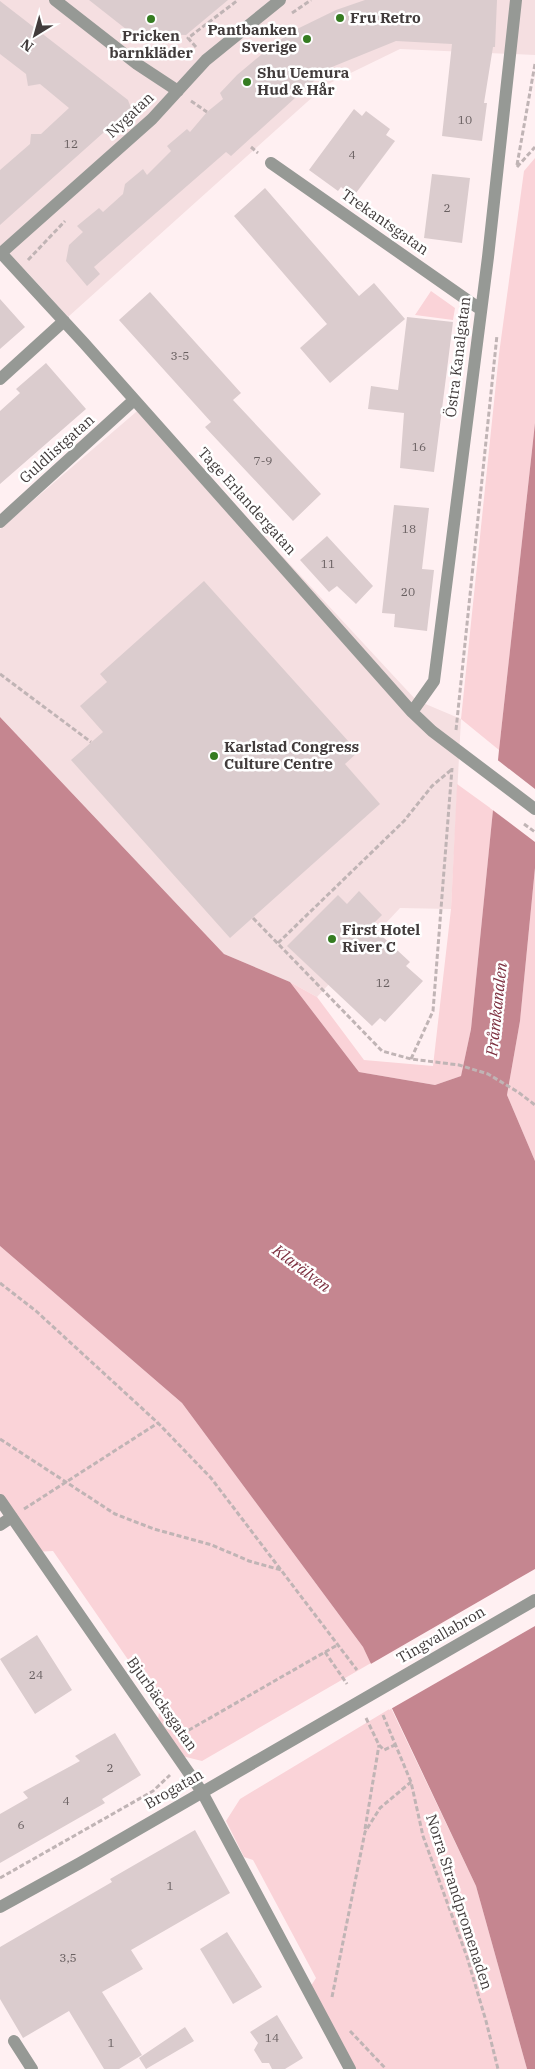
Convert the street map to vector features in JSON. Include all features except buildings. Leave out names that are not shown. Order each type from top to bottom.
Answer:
[{"type":"street","points":[[55,0],[137,64],[178,91]]},
{"type":"street","name":"Nygatan","points":[[0,254],[152,119],[206,60],[280,0]]},
{"type":"street","name":"Östra Kanalgatan","points":[[412,712],[434,681],[488,256],[516,0]]},
{"type":"street","name":"Trekantsgatan","points":[[270,162],[480,309]]},
{"type":"street","name":"Tage Erlandergatan","points":[[0,254],[64,321],[412,712],[454,748],[535,810]]},
{"type":"street","points":[[0,379],[64,321]]},
{"type":"street","name":"Guldlistgatan","points":[[0,522],[134,400]]},
{"type":"street","name":"Bjurbäcksgatan","points":[[0,1500],[202,1792],[322,2012],[350,2069]]},
{"type":"street","points":[[0,1525],[12,1517]]},
{"type":"street","name":"Tingvallabron","points":[[364,1698],[535,1600]]},
{"type":"street","name":"Brogatan","points":[[0,1907],[80,1863],[364,1698]]},
{"type":"street","points":[[14,2042],[32,2069]]},
{"type":"path","points":[[206,60],[188,38],[238,0]]},
{"type":"path","points":[[516,177],[533,92],[535,64]]},
{"type":"path","points":[[517,168],[535,147]]},
{"type":"path","points":[[411,1059],[433,1011],[454,748],[498,328]]},
{"type":"path","points":[[0,674],[91,742]]},
{"type":"path","points":[[278,943],[404,821],[432,786],[452,770]]},
{"type":"path","points":[[252,918],[382,1052],[411,1059],[459,1065],[488,1074],[535,1105]]},
{"type":"path","points":[[0,1283],[36,1311],[158,1423],[211,1478],[357,1670]]},
{"type":"path","points":[[12,1517],[158,1423]]},
{"type":"path","points":[[0,1439],[115,1514],[154,1529],[212,1545],[249,1561],[281,1571]]},
{"type":"path","points":[[169,1743],[339,1644]]},
{"type":"path","points":[[325,1652],[347,1684]]},
{"type":"path","name":"Norra Strandpromenaden","points":[[383,1715],[397,1744],[411,1782],[423,1836],[467,1957],[498,2069]]},
{"type":"path","points":[[366,1718],[379,1745],[384,1750],[397,1744]]},
{"type":"path","points":[[322,2012],[329,2008],[334,1986],[365,1832],[379,1745]]},
{"type":"path","points":[[0,1878],[152,1791],[183,1763]]},
{"type":"path","points":[[365,1832],[380,1808],[411,1782]]},
{"type":"path","points":[[348,2028],[386,2069]]},
{"type":"shaded area","points":[[0,0],[535,0],[535,55],[400,49],[326,85],[68,317],[27,272],[0,251]]},
{"type":"shaded area","points":[[535,158],[535,423],[499,750],[461,719],[499,354],[524,171]]},
{"type":"shaded area","points":[[431,291],[455,308],[453,320],[415,315]]},
{"type":"shaded area","points":[[143,406],[416,700],[461,719],[451,909],[400,908],[317,997],[290,982],[224,954],[0,717],[0,529]]},
{"type":"shaded area","points":[[457,784],[493,810],[471,1029],[461,1076],[435,1085],[359,1072],[290,982],[317,997],[364,1060],[433,1066],[451,909]]},
{"type":"shaded area","points":[[535,868],[535,1161],[507,1095],[520,1021]]},
{"type":"shaded area","points":[[0,1246],[182,1403],[363,1647],[371,1663],[202,1761],[182,1756],[158,1719],[160,1706],[53,1551],[35,1552],[0,1505]]},
{"type":"shaded area","points":[[391,1708],[476,1886],[527,2069],[346,2069],[307,1992],[316,1978],[253,1860],[244,1857],[226,1821],[240,1799]]},
{"type":"water","points":[[535,423],[535,868],[520,1021],[507,1095],[535,1161],[535,2069],[527,2069],[476,1886],[363,1647],[182,1403],[0,1246],[0,717],[224,954],[290,982],[359,1072],[435,1085],[461,1076],[471,1029]]},
{"type":"pier","points":[[495,758],[535,789],[535,842],[490,808]]},
{"type":"pier","points":[[535,1569],[535,1626],[389,1710],[369,1665]]},
{"type":"place","name":"Fru Retro","points":[[340,18]]},
{"type":"place","name":"Pricken barnkläder","points":[[151,19]]},
{"type":"place","name":"Pantbanken Sverige","points":[[307,39]]},
{"type":"place","name":"Shu Uemura Hud & Hår","points":[[247,82]]},
{"type":"place","name":"Karlstad Congress Culture Centre","points":[[214,756]]},
{"type":"place","name":"First Hotel River C","points":[[332,939]]},
{"type":"water label","name":"Pråmkanalen","points":[[496,1009]]},
{"type":"water label","name":"Klarälven","points":[[302,1268]]}]
